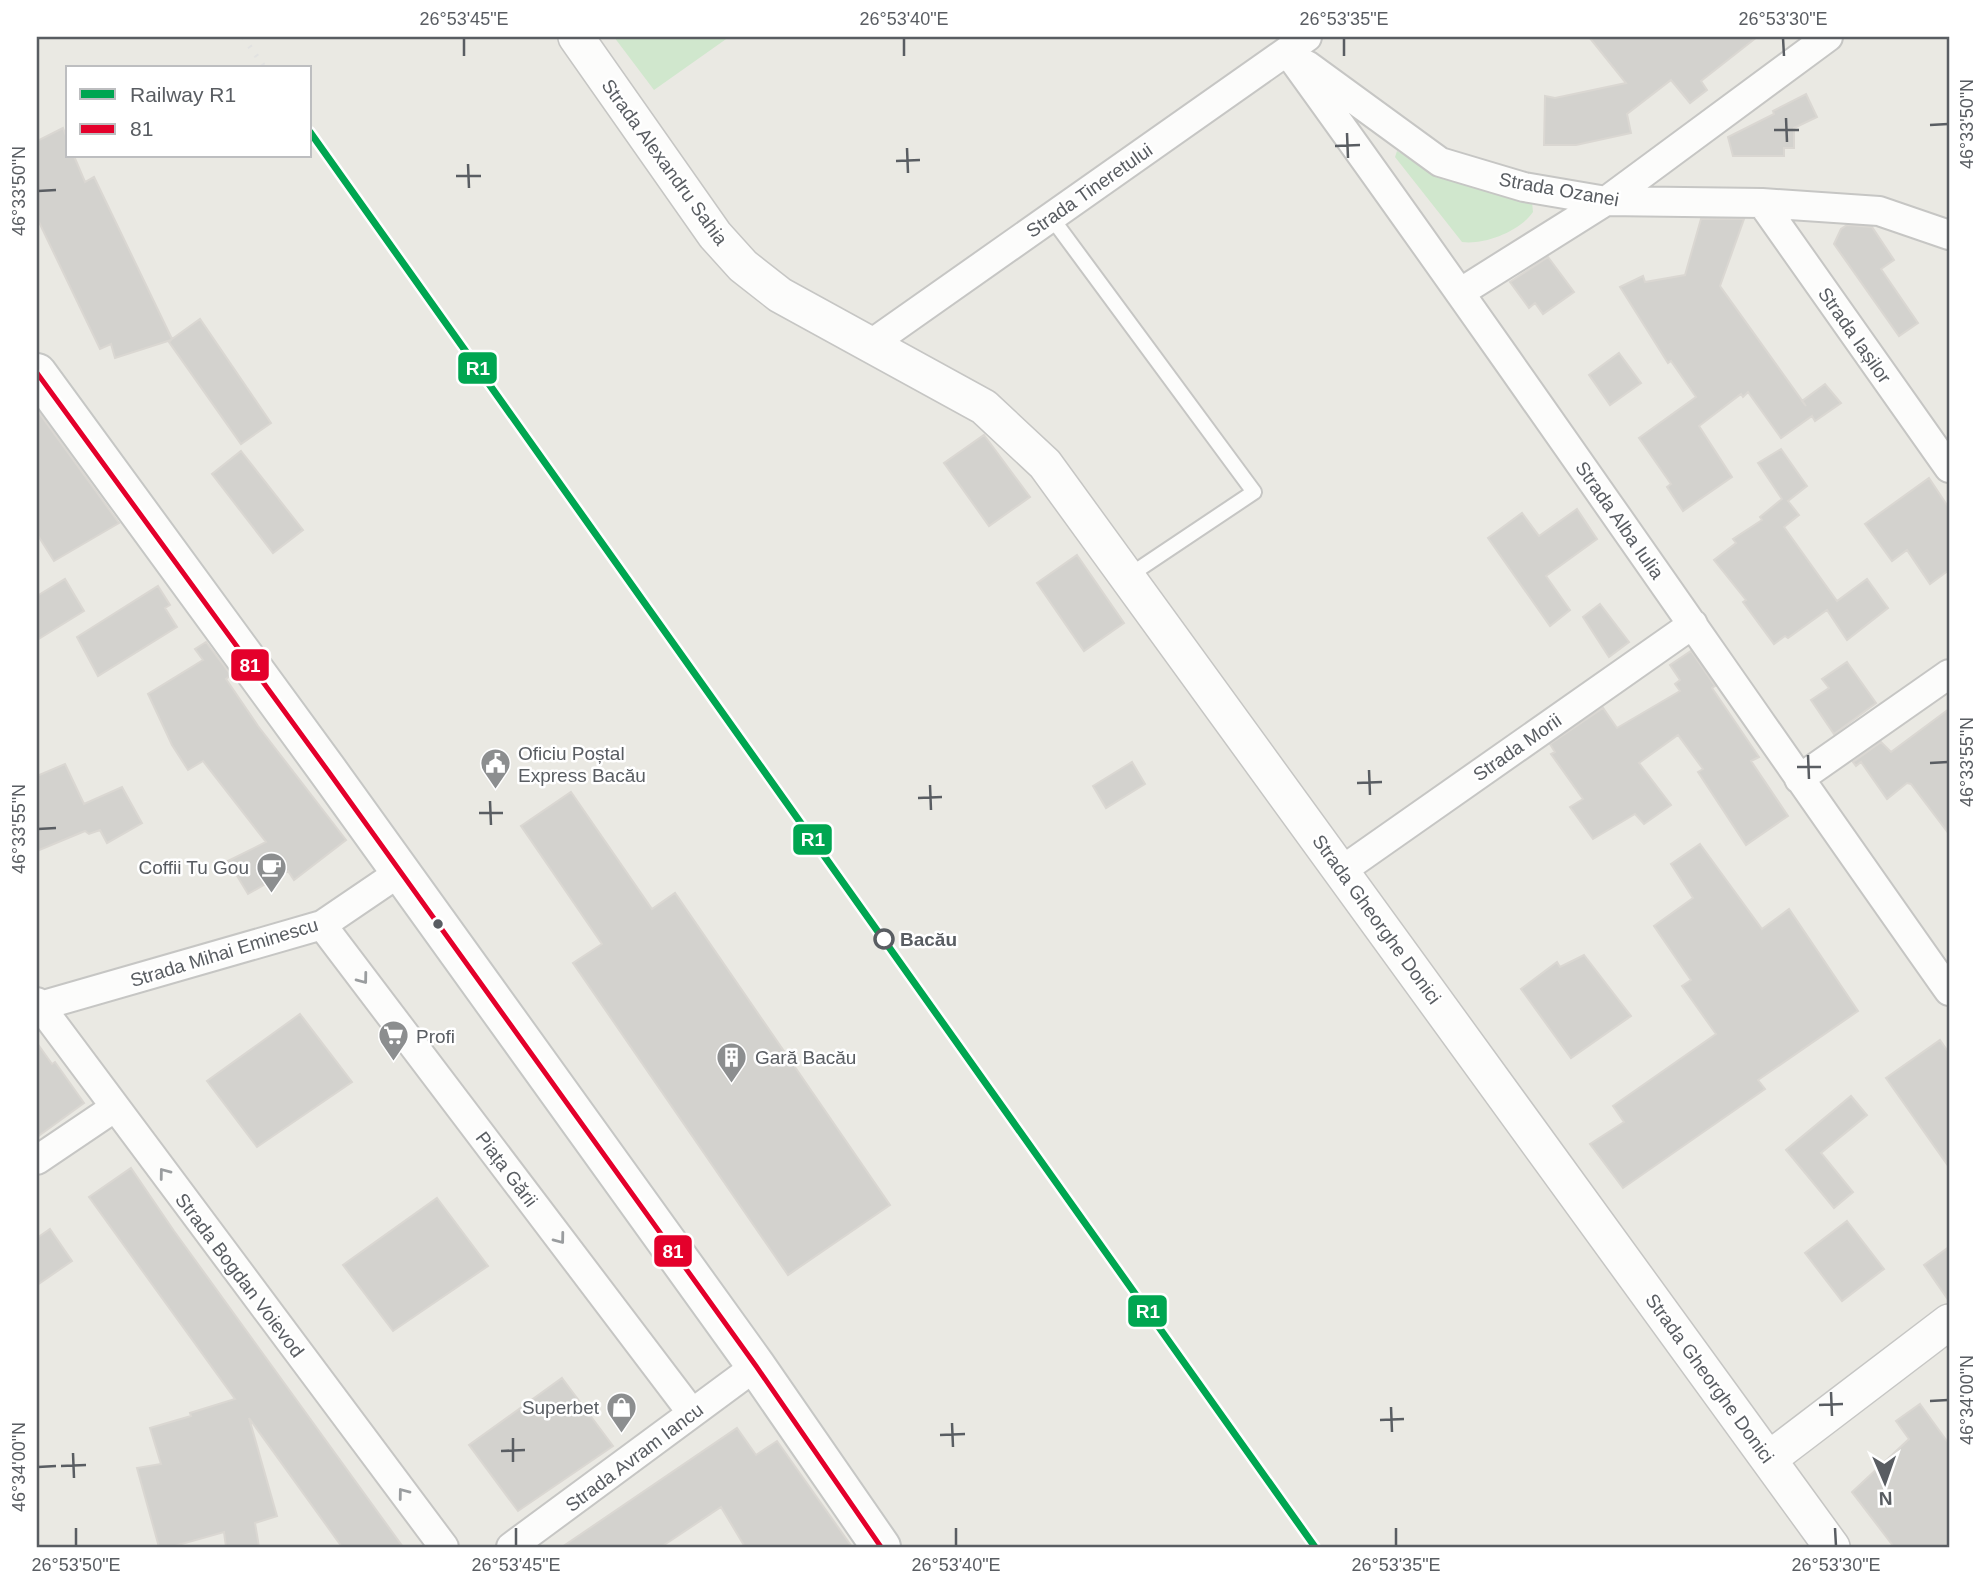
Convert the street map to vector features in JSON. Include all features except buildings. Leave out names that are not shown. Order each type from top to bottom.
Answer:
[{"type":"main road","points":[[37,373],[756,1366],[881,1547]]},
{"type":"street","name":"Strada Alexandru Sahia","points":[[576,37],[715,234],[743,266],[780,295],[871,344]]},
{"type":"street","points":[[1461,292],[1606,201],[1828,37]]},
{"type":"street","name":"Strada Tineretului","points":[[871,344],[1297,44]]},
{"type":"street","name":"Strada Ozanei","points":[[1297,44],[1440,162],[1524,187],[1606,201],[1762,203],[1879,211],[1949,235]]},
{"type":"street","name":"Strada Alba Iulia","points":[[1297,44],[1461,292],[1949,991]]},
{"type":"street","name":"Strada Iașilor","points":[[1762,203],[1949,468]]},
{"type":"street","name":"Strada Gheorghe Donici","points":[[871,344],[984,407],[1045,464],[1832,1547]]},
{"type":"street","name":"Strada Morii","points":[[1341,871],[1693,624]]},
{"type":"street","points":[[1799,779],[1949,674]]},
{"type":"street","name":"Strada Mihai Eminescu","points":[[37,1005],[322,925],[400,872]]},
{"type":"street","name":"Piața Gării","points":[[322,925],[692,1413]]},
{"type":"street","name":"Strada Bogdan Voievod","points":[[37,1005],[444,1547]]},
{"type":"street","points":[[37,1160],[114,1108]]},
{"type":"street","points":[[1769,1459],[1949,1322]]},
{"type":"street","name":"Strada Avram Iancu","points":[[511,1547],[756,1366]]},
{"type":"lane","points":[[1051,217],[1254,492],[1127,577]]},
{"type":"green space","points":[[614,37],[729,37],[654,90]]},
{"type":"green space","points":[[1397,151],[1460,183],[1532,202],[1533,212],[1511,231],[1491,239],[1462,242],[1395,157]]},
{"type":"railway","points":[[243,37],[264,66]]},
{"type":"railway","points":[[312,135],[1315,1547]]},
{"type":"rail line","name":"R1","points":[[312,135],[1315,1547]]},
{"type":"transit line","name":"81","points":[[37,373],[328,771],[756,1366],[881,1547]]},
{"type":"place","name":"Oficiu Poștal Express Bacău","points":[[495,791]]},
{"type":"place","name":"Coffii Tu Gou","points":[[272,894]]},
{"type":"place","name":"Bacău","points":[[884,939]]},
{"type":"place","name":"Profi","points":[[393,1063]]},
{"type":"place","name":"Gară Bacău","points":[[732,1084]]},
{"type":"place","name":"Superbet","points":[[622,1434]]}]
